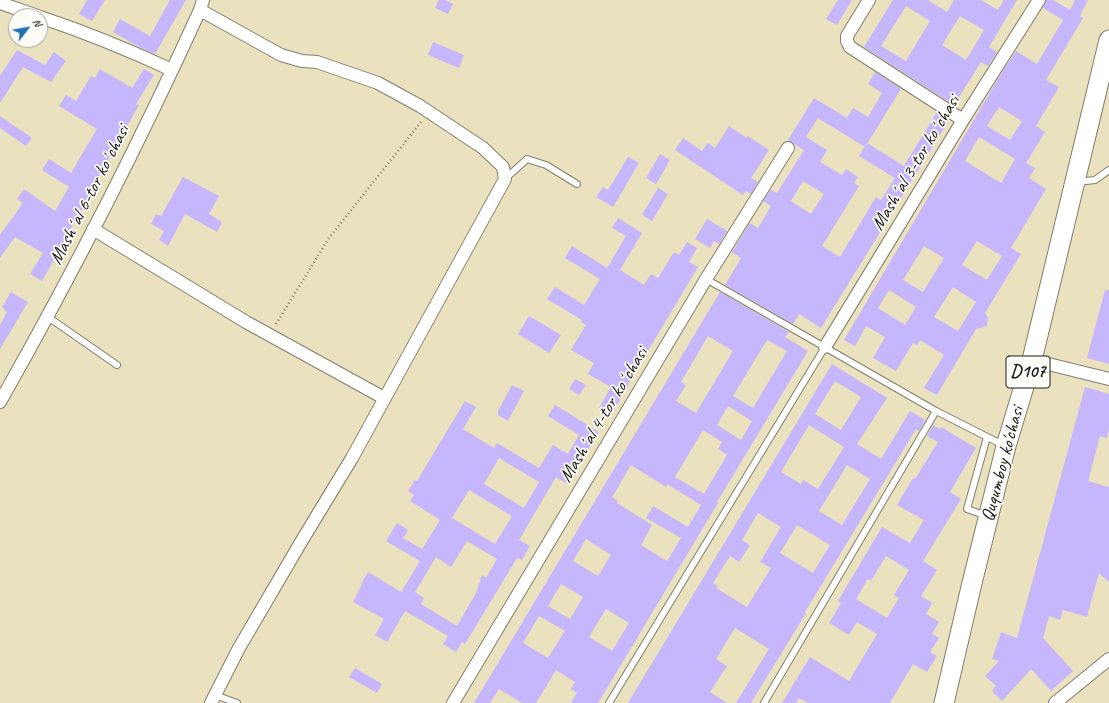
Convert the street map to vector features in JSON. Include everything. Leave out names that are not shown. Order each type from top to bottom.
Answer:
[{"type":"main road","name":"Ququmboy ko'chasi","points":[[944,703],[988,516],[1006,446],[1032,360],[1109,40]]},
{"type":"street","points":[[869,0],[847,36],[847,41],[850,47],[963,120]]},
{"type":"street","name":"Mashʼal 3-tor koʼchasi","points":[[825,346],[963,120],[1039,0]]},
{"type":"street","points":[[0,3],[15,8]]},
{"type":"street","points":[[202,5],[282,55],[302,61],[317,62],[378,83],[428,112],[484,148],[502,167],[505,178],[352,458],[239,648],[213,699]]},
{"type":"street","name":"Mashʼal 6-tor koʼchasi","points":[[0,402],[48,317],[93,229],[172,70],[202,5]]},
{"type":"street","points":[[48,19],[128,50],[172,70]]},
{"type":"street","name":"Mashʼal 4-tor koʼchasi","points":[[454,703],[706,279],[788,148]]},
{"type":"street","points":[[93,229],[246,322],[384,398]]},
{"type":"street","points":[[1032,360],[1109,379]]},
{"type":"street","points":[[1055,703],[1109,658]]},
{"type":"lane","points":[[505,178],[527,159],[546,165],[577,184]]},
{"type":"lane","points":[[1074,182],[1095,180],[1109,170]]},
{"type":"lane","points":[[706,279],[936,411],[1006,446]]},
{"type":"lane","points":[[48,317],[117,365]]},
{"type":"lane","points":[[609,703],[825,346]]},
{"type":"lane","points":[[764,703],[936,411]]},
{"type":"lane","points":[[987,437],[967,509],[988,516]]},
{"type":"lane","points":[[213,699],[237,703]]},
{"type":"path","points":[[270,335],[329,238],[428,112]]},
{"type":"building","points":[[87,0],[105,0],[92,21],[79,14]]},
{"type":"building","points":[[170,0],[186,0],[155,54],[139,47],[113,32],[120,19],[150,36]]},
{"type":"building","points":[[439,0],[445,0],[453,4],[448,14],[435,8]]},
{"type":"building","points":[[838,0],[852,0],[837,25],[826,19]]},
{"type":"building","points":[[893,0],[928,0],[947,12],[954,0],[981,0],[998,10],[1004,0],[1017,0],[989,47],[997,52],[988,66],[981,62],[954,105],[864,47]],"holes":[[[906,6],[930,21],[906,61],[881,46]],[[960,16],[984,30],[966,60],[942,45]]]},
{"type":"building","points":[[1046,0],[1053,0],[1070,10],[1075,0],[1088,0],[1080,16],[1083,18],[1046,80],[1059,87],[1036,126],[1045,132],[1026,163],[1035,168],[1029,178],[1046,189],[1011,248],[1021,254],[985,313],[988,318],[987,325],[976,329],[937,395],[924,388],[944,355],[920,340],[917,345],[913,343],[896,371],[873,358],[885,337],[866,326],[855,346],[844,340],[1016,51],[1037,64],[1063,20],[1043,8]],"holes":[[[999,107],[1022,121],[1010,140],[987,126]],[[979,137],[1015,159],[1001,183],[965,161]],[[977,241],[1002,256],[987,280],[962,265]],[[924,246],[944,258],[923,292],[903,280]],[[953,287],[976,302],[958,331],[934,317]],[[889,290],[916,307],[905,325],[878,308]]]},
{"type":"building","points":[[433,42],[464,55],[459,68],[428,55]]},
{"type":"building","points":[[17,50],[45,65],[54,52],[66,61],[51,82],[23,67],[0,103],[0,76]]},
{"type":"building","points":[[100,69],[132,88],[144,69],[154,75],[136,104],[139,105],[42,281],[30,274],[43,253],[15,237],[0,258],[0,235],[23,203],[17,199],[24,189],[55,211],[69,187],[42,170],[49,159],[71,173],[97,129],[59,106],[66,95],[76,101],[91,76],[95,78]]},
{"type":"building","points":[[875,72],[901,89],[867,143],[904,166],[937,112],[947,118],[945,121],[948,122],[821,328],[799,314],[793,324],[725,285],[741,258],[732,252],[750,223],[758,228],[771,206],[763,201],[771,190],[777,193],[804,150],[788,140],[814,98],[847,118],[853,108],[868,117],[882,93],[868,84]],"holes":[[[818,118],[865,147],[859,156],[895,178],[881,200],[876,197],[840,257],[822,246],[859,186],[854,183],[858,177],[846,169],[842,175],[820,162],[827,150],[806,137]],[[803,181],[824,194],[811,214],[791,201]]]},
{"type":"building","points":[[0,116],[32,138],[26,146],[0,128]]},
{"type":"building","points":[[729,126],[747,138],[748,136],[769,150],[751,178],[758,182],[751,194],[746,191],[743,195],[675,150],[683,138],[702,151],[708,143],[715,148]]},
{"type":"building","points":[[660,154],[670,160],[656,184],[646,178]]},
{"type":"building","points":[[628,157],[639,163],[613,207],[596,197],[603,187],[608,190]]},
{"type":"building","points":[[183,177],[219,196],[209,214],[222,222],[217,232],[185,214],[168,246],[159,240],[164,231],[151,224],[156,214],[161,216]]},
{"type":"building","points":[[658,188],[668,194],[652,221],[642,215]]},
{"type":"building","points":[[618,218],[642,233],[620,270],[644,285],[651,274],[658,278],[674,252],[679,255],[687,242],[697,248],[689,262],[698,267],[611,415],[599,408],[611,387],[588,374],[594,363],[571,350],[586,325],[581,322],[582,320],[547,299],[555,287],[584,305],[600,279],[565,258],[572,246],[607,268],[626,236],[612,228]]},
{"type":"building","points":[[707,219],[727,231],[719,244],[714,241],[710,248],[695,239]]},
{"type":"building","points":[[1105,290],[1109,290],[1109,364],[1087,358]]},
{"type":"building","points":[[11,292],[28,302],[0,349],[0,325],[7,312],[2,307]]},
{"type":"building","points":[[720,292],[789,332],[785,337],[808,351],[598,703],[571,703],[577,693],[571,689],[575,682],[556,670],[536,703],[522,703],[499,689],[490,703],[474,703]],"holes":[[[708,336],[733,351],[696,413],[676,401],[686,385],[681,382]],[[767,340],[787,351],[753,408],[733,396]],[[728,406],[752,421],[741,440],[717,425]],[[703,430],[722,442],[718,449],[727,455],[704,494],[675,477]],[[631,465],[666,487],[667,484],[701,505],[688,527],[653,506],[646,518],[681,538],[667,561],[641,545],[652,525],[617,503],[618,501],[612,497]],[[586,539],[611,555],[598,576],[573,561]],[[561,584],[583,597],[570,619],[548,606]],[[606,609],[629,623],[612,651],[589,637]],[[539,616],[565,631],[548,658],[523,643]]]},
{"type":"building","points":[[529,316],[561,335],[549,353],[518,334]]},
{"type":"building","points":[[832,364],[887,398],[857,444],[881,459],[910,411],[925,420],[919,431],[916,429],[751,703],[736,703],[769,649],[735,628],[716,659],[727,666],[710,692],[727,703],[628,703]],"holes":[[[835,381],[861,397],[841,430],[815,414]],[[809,425],[844,447],[818,489],[803,480],[801,484],[781,472]],[[847,465],[870,479],[842,525],[819,511]],[[758,513],[781,527],[760,562],[771,568],[747,607],[716,588],[718,586],[713,583],[730,556],[739,562],[750,545],[742,540]],[[797,525],[830,545],[813,573],[780,553]]]},
{"type":"building","points":[[575,379],[586,385],[579,395],[569,389]]},
{"type":"building","points":[[512,385],[524,391],[508,421],[498,415],[498,411]]},
{"type":"building","points":[[1085,387],[1109,394],[1109,429],[1107,438],[1100,436],[1088,481],[1109,487],[1109,582],[1099,573],[1087,617],[1063,610],[1060,620],[1049,616],[1043,638],[1073,671],[1051,691],[1031,669],[1002,701],[992,691],[996,686],[985,676],[999,661],[992,659],[1001,632],[1017,638]]},
{"type":"building","points":[[465,401],[476,407],[463,429],[494,448],[497,443],[539,468],[553,445],[568,454],[579,435],[548,416],[555,405],[599,432],[567,484],[556,477],[519,540],[530,546],[522,560],[517,558],[465,644],[462,642],[456,652],[443,644],[448,636],[405,611],[387,642],[375,635],[384,619],[353,602],[368,572],[401,592],[420,561],[386,541],[397,523],[408,530],[403,538],[422,549],[440,520],[410,501],[414,495],[408,491],[415,480],[417,481]],"holes":[[[499,458],[539,482],[524,508],[484,484]],[[469,490],[512,516],[495,544],[452,518]],[[467,541],[497,559],[486,578],[482,575],[476,593],[457,626],[421,604],[424,598],[415,592],[436,557],[451,567]]]},
{"type":"building","points":[[933,425],[940,429],[941,427],[976,448],[950,492],[961,499],[923,561],[937,570],[921,596],[932,603],[926,614],[939,622],[932,634],[939,638],[930,652],[937,656],[927,672],[913,664],[890,703],[808,703],[799,698],[796,703],[782,703],[810,657],[849,681],[877,634],[857,622],[849,635],[829,623],[841,603],[838,601],[882,527],[910,543],[924,520],[897,505],[913,478],[915,479],[938,442],[927,436]],"holes":[[[886,556],[909,570],[894,595],[899,598],[887,618],[856,599],[868,579],[871,581]]]},
{"type":"building","points":[[355,668],[382,684],[377,693],[349,677]]}]
